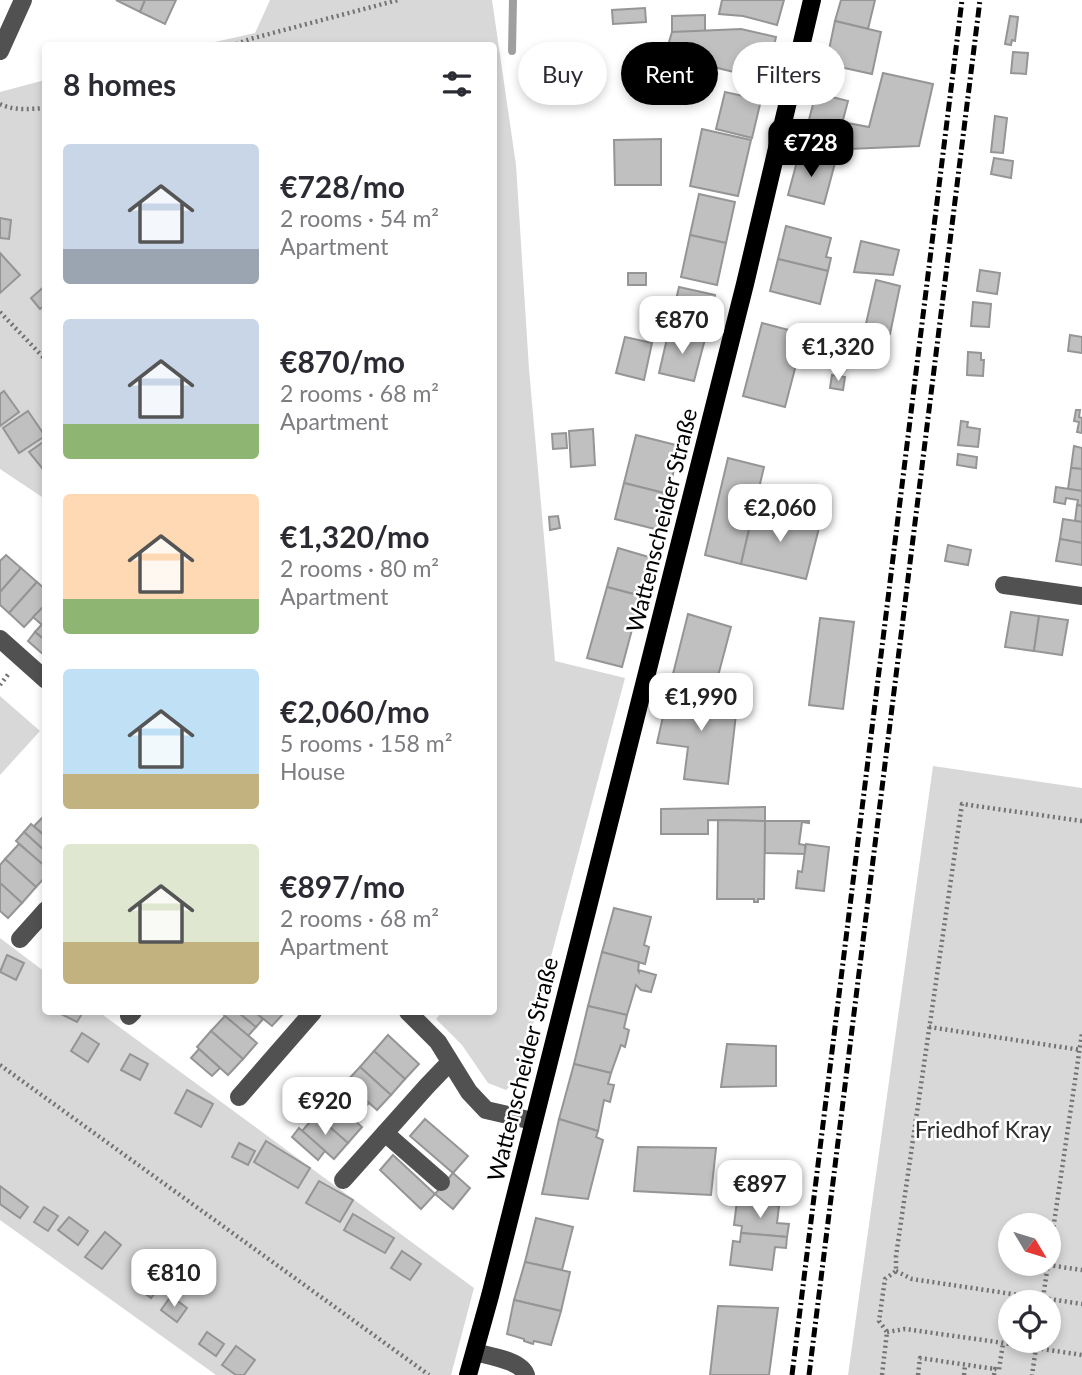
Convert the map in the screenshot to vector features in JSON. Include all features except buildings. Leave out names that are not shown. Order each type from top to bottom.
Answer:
[{"type":"main road","name":"Wattenscheider Straße","points":[[468,1375],[745,284],[812,0]]},
{"type":"street","points":[[0,51],[23,0]]},
{"type":"street","points":[[1004,585],[1082,596]]},
{"type":"street","points":[[0,639],[42,675]]},
{"type":"street","points":[[20,939],[42,914]]},
{"type":"street","points":[[239,1097],[310,1015]]},
{"type":"street","points":[[411,1015],[438,1042],[469,1092],[486,1110],[533,1121]]},
{"type":"street","points":[[343,1180],[450,1062]]},
{"type":"street","points":[[385,1133],[440,1182]]},
{"type":"street","points":[[475,1352],[519,1365],[526,1375]]},
{"type":"path","points":[[240,42],[398,0]]},
{"type":"path","points":[[0,104],[21,109],[42,107]]},
{"type":"path","points":[[0,312],[42,356]]},
{"type":"path","points":[[896,1271],[962,804],[1082,821]]},
{"type":"path","points":[[929,1027],[1081,1050]]},
{"type":"path","points":[[1056,1213],[1082,1033]]},
{"type":"path","points":[[0,1065],[429,1375]]},
{"type":"path","points":[[1061,1267],[1082,1270]]},
{"type":"path","points":[[896,1271],[912,1279],[998,1293]]},
{"type":"path","points":[[881,1375],[887,1332],[879,1321],[885,1279],[896,1271]]},
{"type":"path","points":[[1061,1301],[1082,1304]]},
{"type":"path","points":[[887,1332],[905,1329],[998,1342]]},
{"type":"path","points":[[1061,1352],[1082,1355]]},
{"type":"path","points":[[918,1375],[920,1358],[994,1372],[999,1370],[1002,1353]]},
{"type":"path","points":[[1032,1375],[1035,1353]]},
{"type":"path","points":[[964,1375],[965,1365]]},
{"type":"green space","points":[[270,0],[492,0],[516,165],[529,369],[555,661],[625,678],[519,1077],[506,1090],[488,1083],[462,1045],[436,1019],[439,1015],[497,1015],[497,42],[214,42],[255,33]]},
{"type":"green space","points":[[42,81],[42,497],[0,469],[0,92]]},
{"type":"green space","points":[[0,696],[40,731],[0,775]]},
{"type":"green space","name":"Friedhof Kray","points":[[933,766],[1082,788],[1082,1375],[848,1375]]},
{"type":"green space","points":[[0,938],[42,970],[42,1015],[103,1015],[474,1288],[451,1375],[216,1375],[0,1220]]},
{"type":"waterway","points":[[512,51],[513,0]]},
{"type":"railway","points":[[792,1375],[962,0]]},
{"type":"railway","points":[[809,1375],[980,0]]}]
